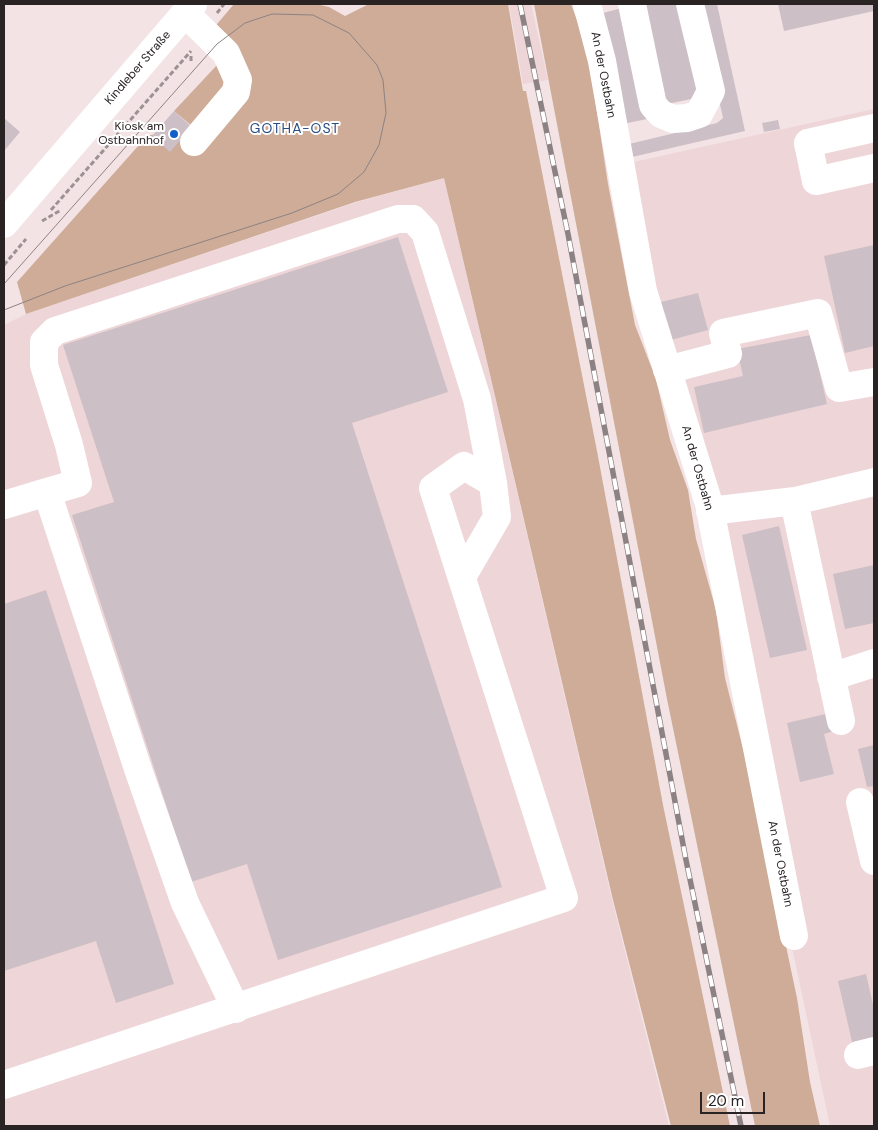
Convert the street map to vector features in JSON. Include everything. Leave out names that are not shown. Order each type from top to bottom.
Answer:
[{"type":"main road","points":[[632,4],[653,105],[661,114],[673,120],[699,114],[711,91],[690,4]]},
{"type":"main road","name":"An der Ostbahn","points":[[592,5],[643,291],[710,511],[794,936]]},
{"type":"main road","points":[[189,8],[226,53],[238,80],[236,92],[194,142]]},
{"type":"main road","name":"Kindleber Straße","points":[[4,224],[189,8]]},
{"type":"main road","points":[[874,128],[808,143],[816,181],[874,168]]},
{"type":"main road","points":[[4,505],[78,484],[70,445],[44,365],[44,342],[55,331],[398,219],[413,219],[424,232],[477,399],[493,483],[497,517],[462,577]]},
{"type":"main road","points":[[667,370],[728,354],[723,333],[818,313],[839,388],[874,382]]},
{"type":"main road","points":[[4,1085],[564,898],[433,488],[464,466],[493,483]]},
{"type":"main road","points":[[710,511],[794,501],[874,482]]},
{"type":"main road","points":[[47,492],[139,772],[185,903],[236,1009]]},
{"type":"main road","points":[[794,501],[841,721]]},
{"type":"main road","points":[[831,677],[874,663]]},
{"type":"main road","points":[[860,802],[874,860]]},
{"type":"path","points":[[39,224],[192,50]]},
{"type":"path","points":[[44,218],[61,210]]},
{"type":"path","points":[[4,265],[27,238]]},
{"type":"shaded area","points":[[234,4],[316,4],[329,7],[345,16],[369,4],[508,4],[523,91],[526,91],[597,451],[663,805],[730,1126],[671,1126],[613,900],[444,178],[355,202],[26,314],[17,282],[147,136],[192,126],[174,111],[232,49],[212,30]]},
{"type":"shaded area","points":[[509,4],[531,4],[548,80],[523,84]]},
{"type":"shaded area","points":[[534,4],[571,4],[587,47],[608,184],[635,325],[656,379],[670,440],[688,490],[696,539],[716,610],[725,678],[750,776],[797,998],[810,1082],[820,1126],[755,1126],[667,699]]},
{"type":"shaded area","points":[[874,109],[874,1126],[830,1126],[720,609],[611,167]]},
{"type":"shaded area","points":[[444,178],[612,900],[669,1126],[4,1126],[4,325],[26,314],[354,203]]},
{"type":"building","points":[[643,4],[681,4],[701,97],[662,105]]},
{"type":"building","points":[[698,4],[717,4],[745,131],[632,157],[629,144],[717,123],[723,118]]},
{"type":"building","points":[[778,4],[874,4],[874,11],[784,31]]},
{"type":"building","points":[[622,8],[647,119],[618,125],[603,13]]},
{"type":"building","points":[[174,111],[192,127],[170,152],[152,136]]},
{"type":"building","points":[[4,118],[20,132],[4,151]]},
{"type":"building","points":[[778,120],[780,129],[764,132],[762,123]]},
{"type":"building","points":[[398,237],[448,392],[352,423],[502,887],[278,960],[247,864],[191,882],[72,515],[114,502],[63,345]]},
{"type":"building","points":[[874,245],[874,346],[845,353],[824,256]]},
{"type":"building","points":[[698,293],[708,330],[667,341],[657,303]]},
{"type":"building","points":[[811,335],[827,404],[704,433],[694,387],[743,376],[737,349]]},
{"type":"building","points":[[779,526],[807,650],[770,658],[742,535]]},
{"type":"building","points":[[874,565],[874,623],[845,629],[833,574]]},
{"type":"building","points":[[46,590],[174,984],[116,1003],[96,941],[4,971],[4,604]]},
{"type":"building","points":[[830,713],[834,731],[824,734],[834,774],[800,782],[787,723]]},
{"type":"building","points":[[874,745],[874,786],[867,787],[858,749]]},
{"type":"building","points":[[866,974],[874,1009],[874,1041],[853,1046],[838,981]]},
{"type":"tram line","points":[[4,284],[217,44],[245,23],[272,14],[313,15],[349,33],[377,65],[383,80],[386,113],[379,145],[364,172],[338,194],[292,213],[65,286],[4,310]]},
{"type":"railway","points":[[520,4],[568,234],[686,860],[741,1126]]},
{"type":"place","name":"Kiosk am Ostbahnhof","points":[[174,134]]},
{"type":"district","name":"GOTHA-OST","points":[[295,129]]}]
